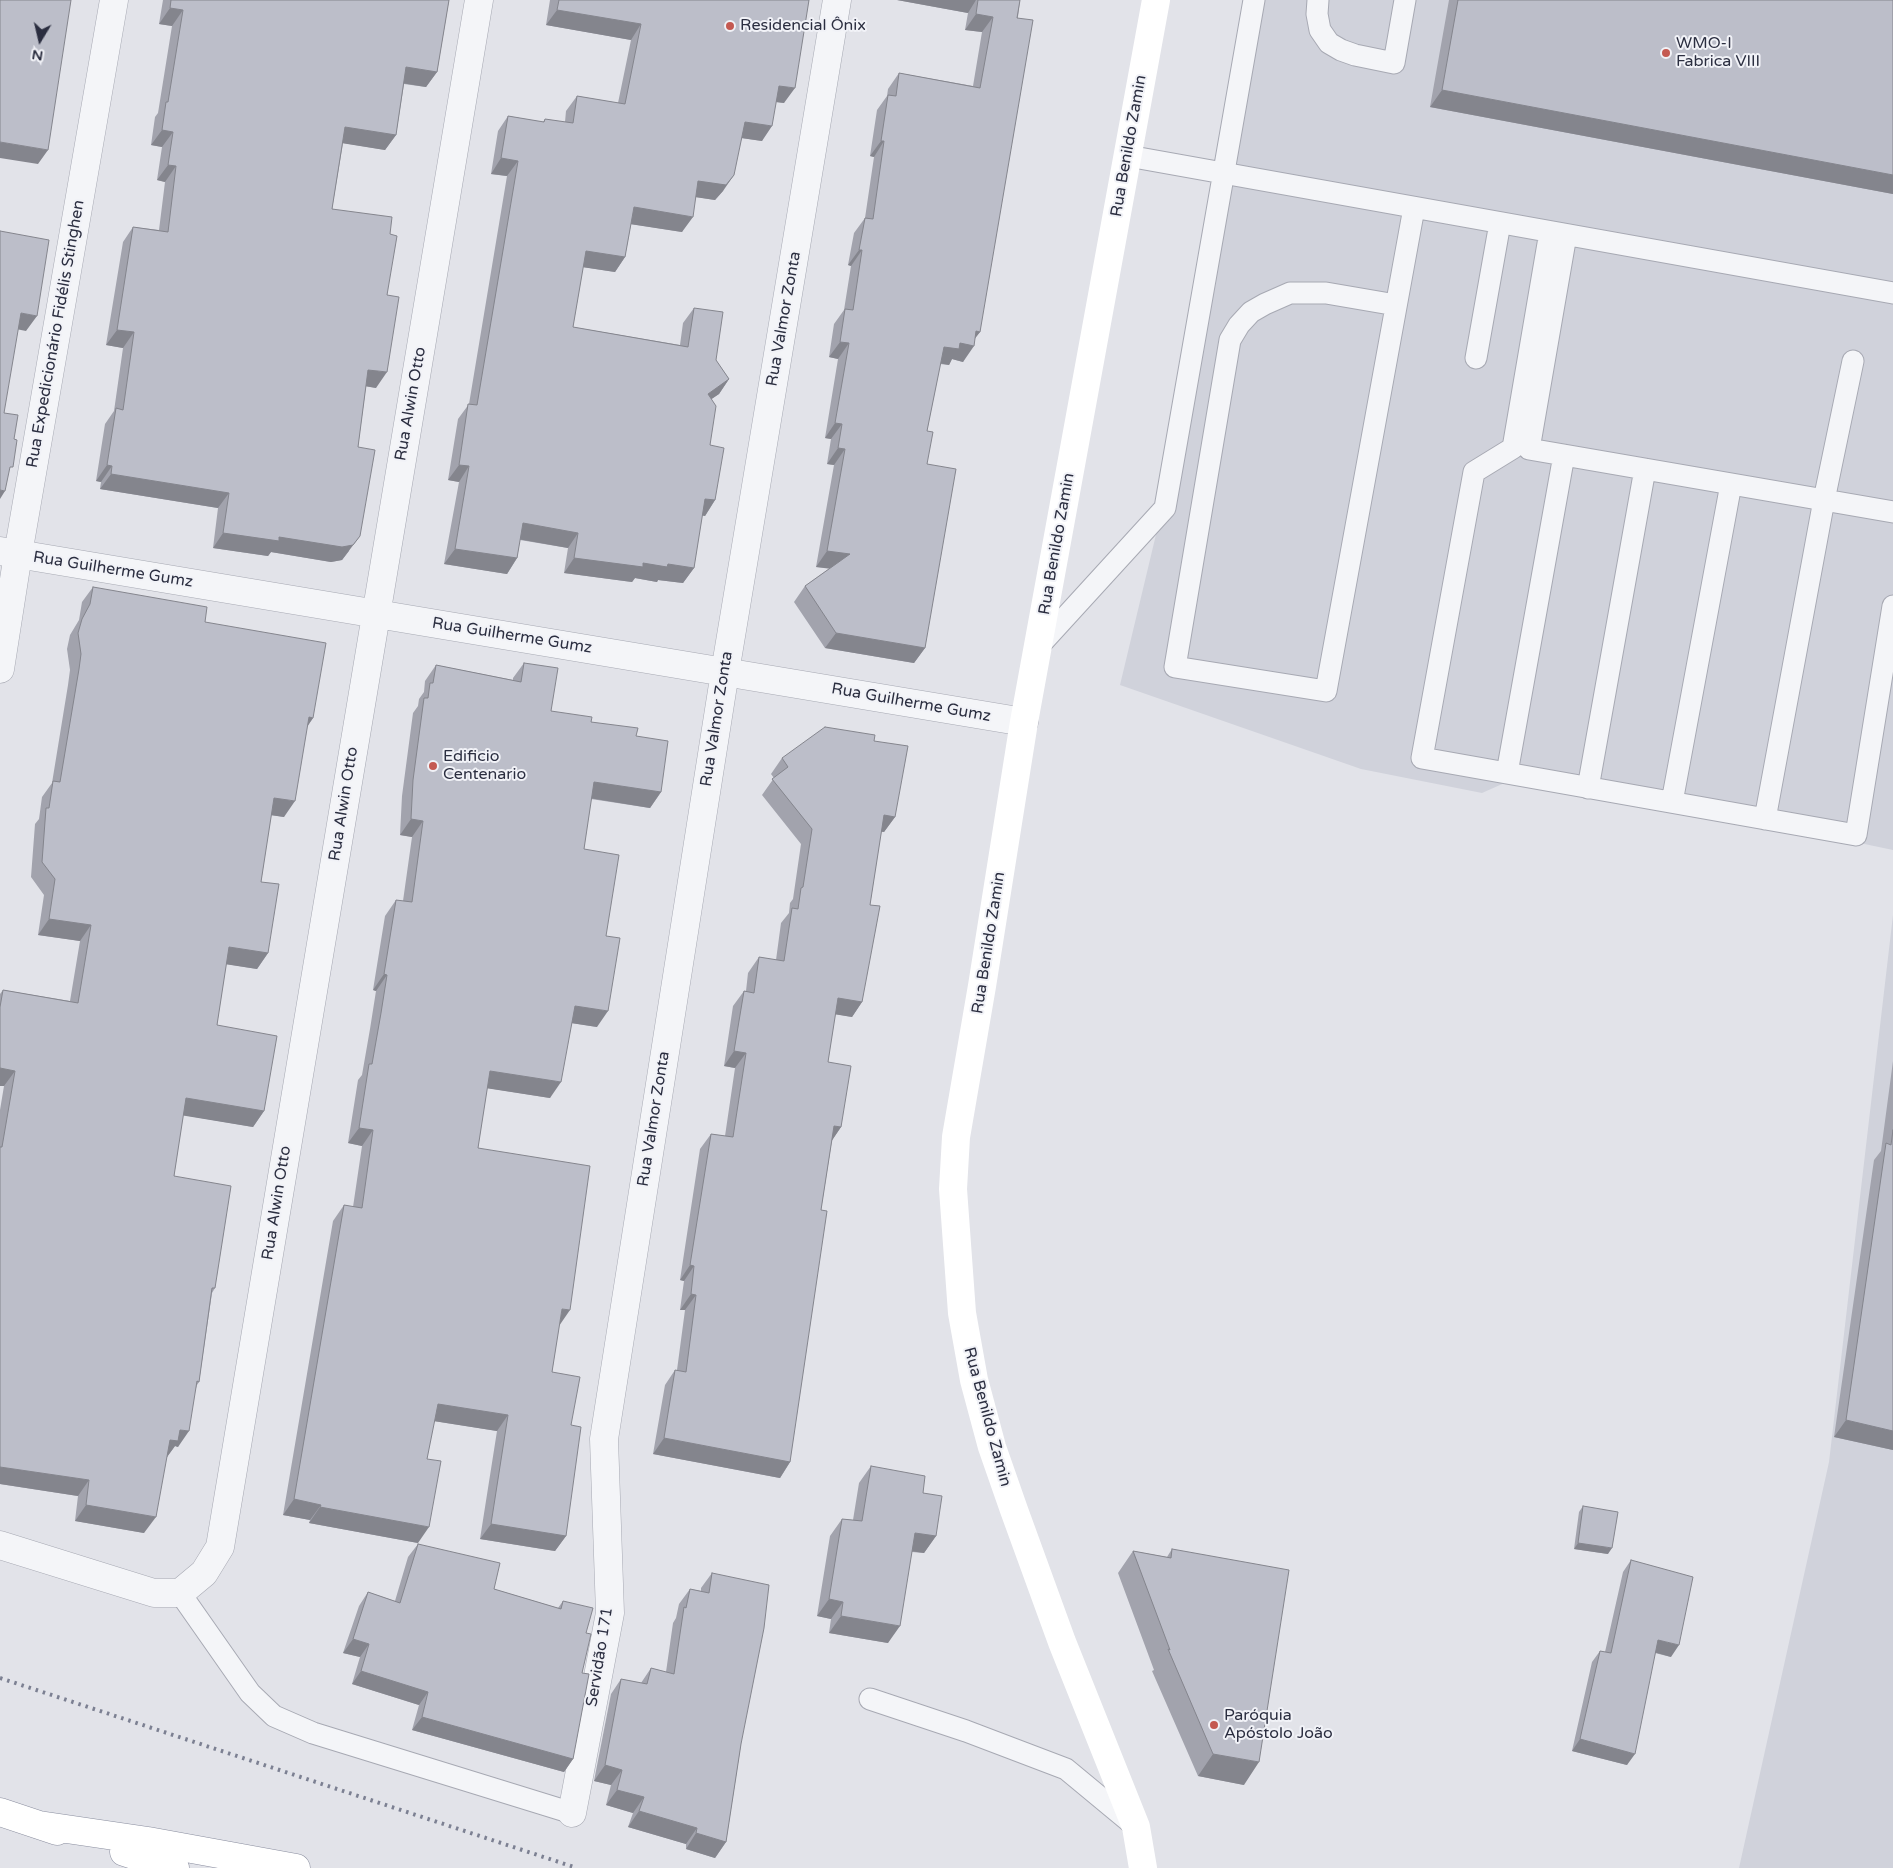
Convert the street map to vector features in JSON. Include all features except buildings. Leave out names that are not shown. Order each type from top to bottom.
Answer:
[{"type":"main road","name":"Rua Benildo Zamin","points":[[1143,1868],[1136,1827],[1062,1642],[992,1447],[974,1380],[962,1313],[953,1189],[956,1137],[1024,722],[1156,0]]},
{"type":"main road","points":[[0,1812],[175,1868]]},
{"type":"main road","points":[[39,1825],[148,1841],[296,1868]]},
{"type":"street","name":"Rua Expedicionário Fidélis Stinghen","points":[[0,668],[9,552],[114,0]]},
{"type":"street","name":"Rua Alwin Otto","points":[[180,1593],[204,1573],[220,1547],[479,0]]},
{"type":"street","name":"Rua Valmor Zonta","points":[[604,1439],[725,672],[837,0]]},
{"type":"street","name":"Rua Guilherme Gumz","points":[[9,552],[1024,722]]},
{"type":"street","name":"Servidão 171","points":[[572,1813],[610,1613],[604,1439]]},
{"type":"street","points":[[0,1545],[154,1593],[180,1593]]},
{"type":"lane","points":[[1038,647],[1165,508],[1254,0]]},
{"type":"lane","points":[[1318,0],[1317,14],[1320,30],[1329,42],[1340,50],[1355,55],[1394,63],[1406,0]]},
{"type":"lane","points":[[1128,156],[1893,293]]},
{"type":"lane","points":[[1396,305],[1326,293],[1290,293],[1252,312],[1230,340],[1175,667],[1326,691],[1414,208]]},
{"type":"lane","points":[[1476,358],[1500,223]]},
{"type":"lane","points":[[1558,233],[1529,449],[1893,512]]},
{"type":"lane","points":[[1558,233],[1513,448],[1474,472],[1422,758],[1856,834],[1893,606]]},
{"type":"lane","points":[[1765,819],[1824,500],[1854,361]]},
{"type":"lane","points":[[1506,773],[1564,455]]},
{"type":"lane","points":[[1588,788],[1645,469]]},
{"type":"lane","points":[[1672,802],[1731,484]]},
{"type":"lane","points":[[180,1593],[250,1693],[274,1716],[313,1733],[572,1813]]},
{"type":"lane","points":[[870,1699],[966,1731],[1066,1769],[1136,1827]]},
{"type":"shaded area","points":[[1256,0],[1893,0],[1893,850],[1527,773],[1482,793],[1361,769],[1120,685],[1215,288],[1232,124]]},
{"type":"shaded area","points":[[1893,915],[1893,1868],[1739,1868],[1829,1462]]},
{"type":"railway","points":[[0,1678],[577,1868]]},
{"type":"place","name":"Residencial Ônix","points":[[730,26]]},
{"type":"place","name":"WMO-I Fabrica VIII","points":[[1666,53]]},
{"type":"place","name":"Edificio Centenario","points":[[433,766]]},
{"type":"place","name":"Paróquia Apóstolo João","points":[[1214,1725]]}]
